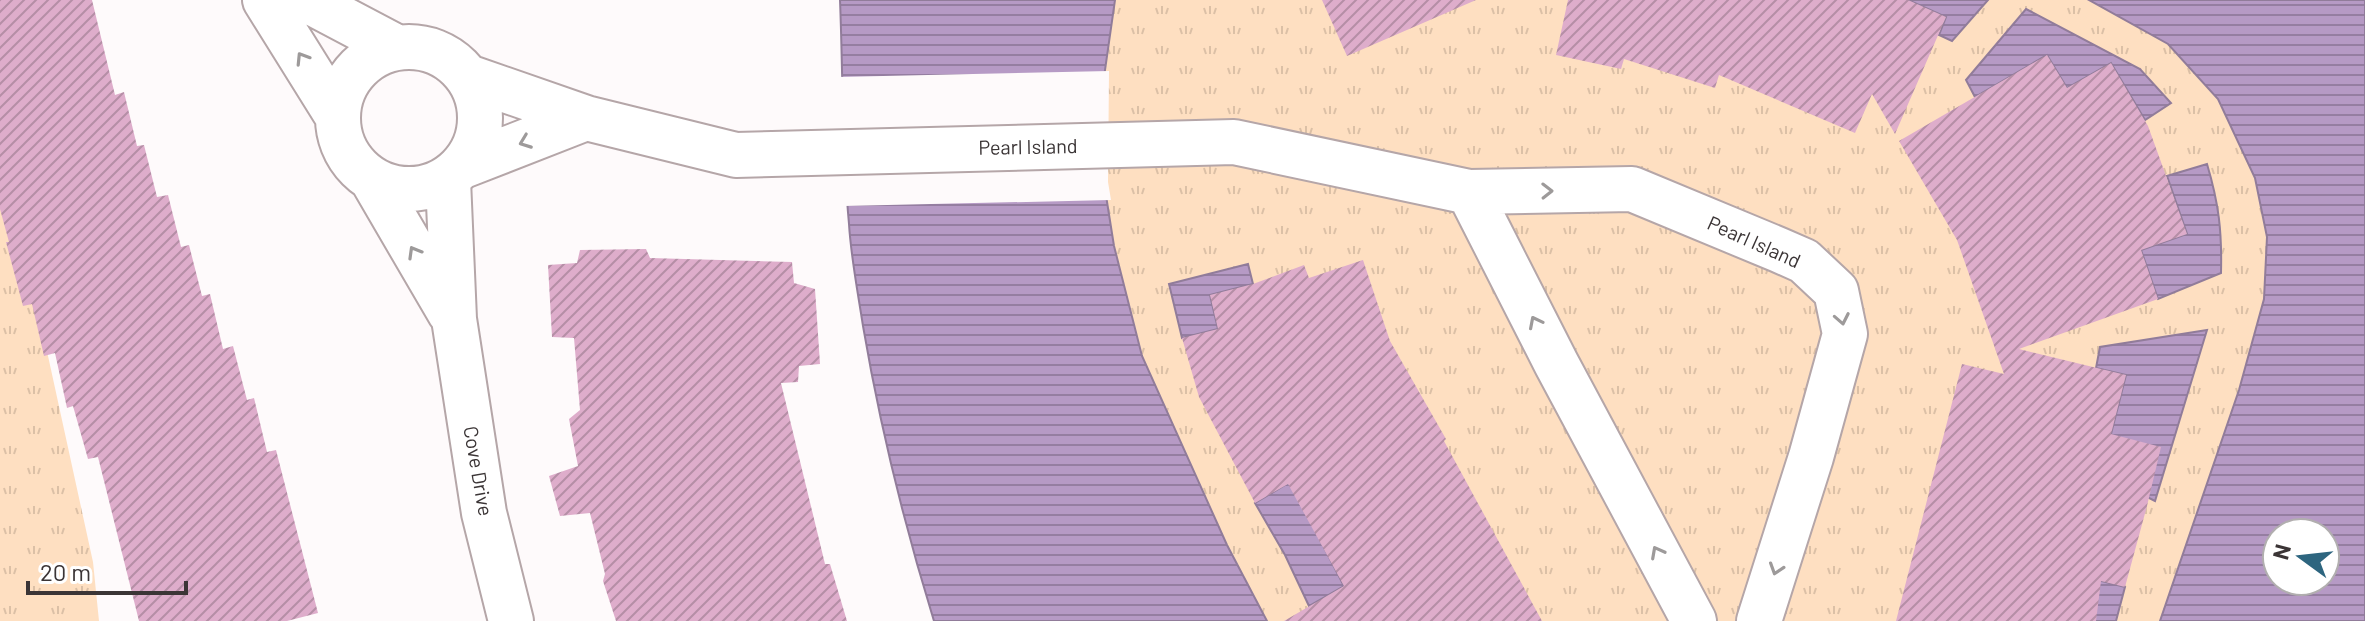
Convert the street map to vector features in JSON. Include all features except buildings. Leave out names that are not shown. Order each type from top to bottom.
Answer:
[{"type":"street","points":[[265,0],[338,117]]},
{"type":"street","points":[[307,0],[396,47]]},
{"type":"street","points":[[456,173],[476,146],[481,123],[479,98],[468,77],[449,58],[424,47],[396,47],[373,56],[354,72],[342,94],[338,117],[342,142],[354,165],[373,181],[397,190],[424,190],[456,173],[586,118]]},
{"type":"street","name":"Pearl Island","points":[[468,77],[586,118],[736,155],[1234,142],[1469,192],[1632,189],[1804,261],[1836,291],[1845,334],[1811,457],[1759,621]]},
{"type":"street","name":"Cove Drive","points":[[456,173],[454,319],[484,513],[511,621]]},
{"type":"street","name":"Cove Drive","points":[[373,181],[454,319]]},
{"type":"street","points":[[1469,192],[1694,621]]},
{"type":"green space","points":[[1115,0],[2089,0],[2168,44],[2218,99],[2255,178],[2267,237],[2264,299],[2239,390],[2160,621],[1267,621],[1227,545],[1142,356],[1114,246],[1104,183],[1103,84]]},
{"type":"green space","points":[[0,136],[93,562],[99,621],[0,621]]},
{"type":"shaded area","points":[[840,0],[1115,0],[1103,84],[1104,183],[1114,246],[1142,356],[1227,545],[1267,621],[934,621],[885,438],[855,275],[845,168]]},
{"type":"shaded area","points":[[1908,0],[1988,0],[1952,41],[1939,35],[1946,17]]},
{"type":"shaded area","points":[[2089,0],[2365,0],[2365,621],[2160,621],[2239,390],[2264,299],[2267,237],[2255,178],[2218,99],[2168,44]]},
{"type":"shaded area","points":[[2026,9],[2140,69],[2171,103],[2145,120],[2111,63],[2067,88],[2047,55],[1975,97],[1966,80]]},
{"type":"shaded area","points":[[2207,164],[2219,218],[2221,273],[2158,299],[2141,250],[2187,234],[2167,176]]},
{"type":"shaded area","points":[[1248,264],[1253,284],[1210,295],[1218,329],[1182,338],[1169,284]]},
{"type":"shaded area","points":[[2207,330],[2155,501],[2149,498],[2111,434],[2126,375],[2096,368],[2100,347]]},
{"type":"shaded area","points":[[1290,482],[1344,586],[1309,606],[1285,555],[1255,503]]},
{"type":"shaded area","points":[[2071,573],[2125,587],[2116,621],[2036,621]]},
{"type":"pier","points":[[1109,71],[1108,182],[1111,200],[844,206],[838,77]]}]
